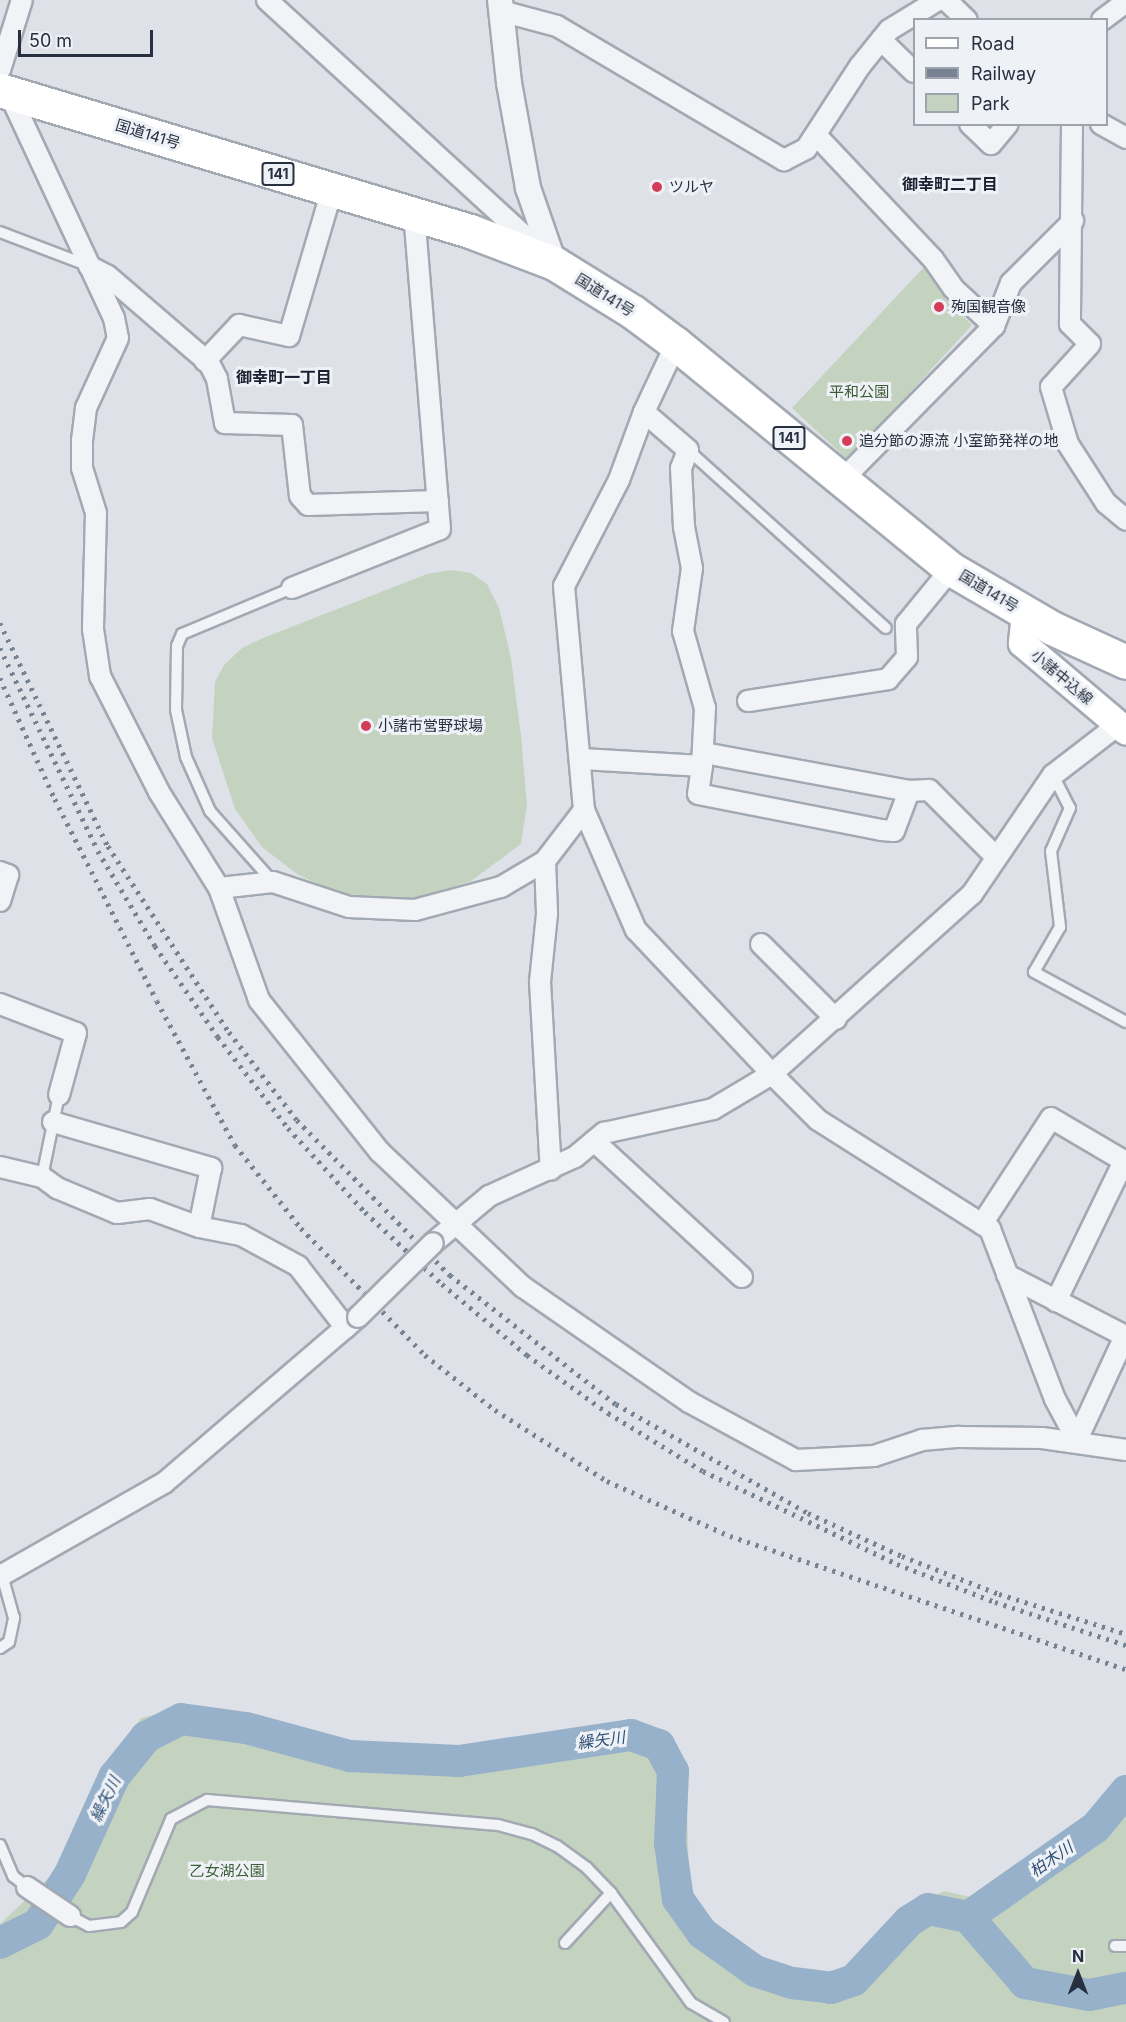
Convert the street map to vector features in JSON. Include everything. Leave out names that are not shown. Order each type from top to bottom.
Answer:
[{"type":"highway","name":"国道141号","points":[[3,84],[332,190],[470,231],[554,263],[633,312],[676,344],[951,569],[1025,613],[1126,662]]},
{"type":"main road","name":"小諸中込線","points":[[1025,613],[1022,643],[1122,728]]},
{"type":"street","points":[[22,0],[3,84],[114,318],[118,338],[86,408],[82,440],[82,468],[96,513],[93,629],[100,676],[159,792],[219,888],[259,1000],[380,1152],[523,1287],[609,1349],[689,1402],[796,1460],[874,1456],[922,1440],[959,1437],[1077,1440],[1126,1450]]},
{"type":"street","points":[[267,0],[554,263]]},
{"type":"street","points":[[554,263],[528,188],[509,83],[500,5],[557,26],[784,160],[806,149],[890,30],[938,0]]},
{"type":"street","points":[[946,0],[965,18]]},
{"type":"street","points":[[1104,18],[1126,2]]},
{"type":"street","points":[[881,40],[913,70]]},
{"type":"street","points":[[972,126],[991,144],[1006,126]]},
{"type":"street","points":[[1072,126],[1073,221],[1070,324],[1090,344],[1051,387],[1068,444],[1106,502],[1126,520]]},
{"type":"street","points":[[1105,126],[1126,138]]},
{"type":"street","points":[[816,135],[933,259],[953,288],[994,326]]},
{"type":"street","points":[[205,361],[239,325],[289,336],[332,190]]},
{"type":"street","points":[[292,588],[440,529],[414,215]]},
{"type":"street","points":[[841,481],[994,326],[1011,283],[1073,221]]},
{"type":"street","points":[[89,266],[108,276],[205,361],[217,380],[225,423],[292,425],[300,496],[308,505],[438,501]]},
{"type":"street","points":[[676,344],[644,412],[619,480],[564,586],[582,759],[584,810],[636,930],[772,1074],[818,1120],[990,1229],[1055,1399],[1077,1440]]},
{"type":"street","points":[[644,412],[688,450],[681,468],[684,527],[692,568],[682,631],[705,708],[703,759],[698,794],[894,831],[909,791]]},
{"type":"street","points":[[748,701],[888,679],[907,657],[906,624],[951,569]]},
{"type":"street","points":[[1,1575],[164,1483],[352,1322],[455,1221],[518,1180],[551,1170],[604,1133],[713,1109],[772,1074],[836,1019],[972,894],[1053,775],[1122,728]]},
{"type":"street","points":[[582,759],[703,759],[909,791],[929,790],[996,856]]},
{"type":"street","points":[[219,888],[273,882],[349,908],[415,910],[501,887],[545,861],[584,810]]},
{"type":"street","points":[[545,861],[547,914],[540,982],[551,1170]]},
{"type":"street","points":[[0,872],[8,875],[0,901]]},
{"type":"street","points":[[761,944],[836,1019]]},
{"type":"street","points":[[0,1004],[76,1033],[59,1095]]},
{"type":"street","points":[[982,1224],[1051,1118],[1124,1161],[1121,1175],[1056,1301]]},
{"type":"street","points":[[53,1122],[211,1168],[199,1227]]},
{"type":"street","points":[[594,1141],[742,1277]]},
{"type":"street","points":[[0,1167],[42,1176],[57,1188],[117,1213],[150,1209],[199,1227],[241,1235],[298,1266],[352,1322]]},
{"type":"street","points":[[1007,1275],[1125,1336],[1077,1440]]},
{"type":"street","points":[[27,1887],[70,1916]]},
{"type":"lane","points":[[0,231],[89,266]]},
{"type":"lane","points":[[688,450],[886,628]]},
{"type":"lane","points":[[273,882],[210,811],[186,757],[176,710],[177,646],[182,634],[292,588]]},
{"type":"lane","points":[[1053,775],[1070,808],[1051,851],[1060,927],[1034,972],[1126,1022]]},
{"type":"lane","points":[[42,1176],[59,1095]]},
{"type":"lane","points":[[0,1648],[9,1642],[14,1618],[1,1575]]},
{"type":"lane","points":[[70,1916],[89,1926],[121,1922],[132,1912],[167,1825],[187,1808],[207,1800],[498,1825],[532,1834],[557,1846],[611,1893],[691,2003],[724,2022]]},
{"type":"lane","points":[[0,1845],[13,1876],[27,1887]]},
{"type":"lane","points":[[565,1943],[611,1893]]},
{"type":"green space","name":"平和公園","points":[[925,266],[948,302],[972,325],[848,460],[792,408]]},
{"type":"green space","name":"小諸市営野球場","points":[[451,570],[471,573],[487,584],[499,608],[511,658],[521,736],[527,805],[521,844],[471,881],[423,897],[368,899],[328,889],[297,874],[262,847],[235,809],[212,738],[215,682],[224,665],[242,648],[263,638],[427,574]]},
{"type":"green space","name":"乙女湖公園","points":[[187,1707],[363,1746],[494,1747],[621,1724],[661,1731],[686,1784],[690,1898],[736,1943],[786,1971],[833,1976],[878,1945],[909,1909],[944,1891],[976,1898],[1082,1825],[1126,1782],[1126,2022],[0,2022],[0,1924],[57,1870],[107,1766],[141,1718]]},
{"type":"waterway","name":"繰矢川","points":[[0,1943],[38,1924],[70,1874],[114,1777],[146,1737],[181,1719],[246,1728],[350,1756],[459,1761],[631,1735],[659,1745],[673,1771],[670,1843],[678,1899],[702,1933],[755,1971],[793,1983],[831,1988],[854,1980],[909,1921],[928,1909],[968,1917],[1025,1983],[1089,1995],[1126,1988]]},
{"type":"waterway","name":"柏木川","points":[[968,1917],[1096,1827],[1126,1791]]},
{"type":"railway","points":[[0,623],[108,846],[229,1032],[297,1120],[450,1275],[616,1404],[808,1513],[902,1556],[999,1594],[1126,1634]]},
{"type":"railway","points":[[0,648],[98,851],[155,946],[218,1037],[288,1128],[365,1212],[442,1284],[527,1355],[608,1413],[703,1471],[897,1564],[995,1602],[1126,1645]]},
{"type":"railway","points":[[0,678],[55,799],[157,1001],[235,1145],[301,1228],[425,1355],[495,1410],[607,1481],[730,1536],[1126,1669]]},
{"type":"place","name":"ツルヤ","points":[[657,187]]},
{"type":"place","name":"殉国観音像","points":[[939,307]]},
{"type":"place","name":"追分節の源流 小室節発祥の地","points":[[847,441]]},
{"type":"place","name":"小諸市営野球場","points":[[366,726]]},
{"type":"district","name":"御幸町二丁目","points":[[950,184]]},
{"type":"district","name":"御幸町一丁目","points":[[284,377]]}]
